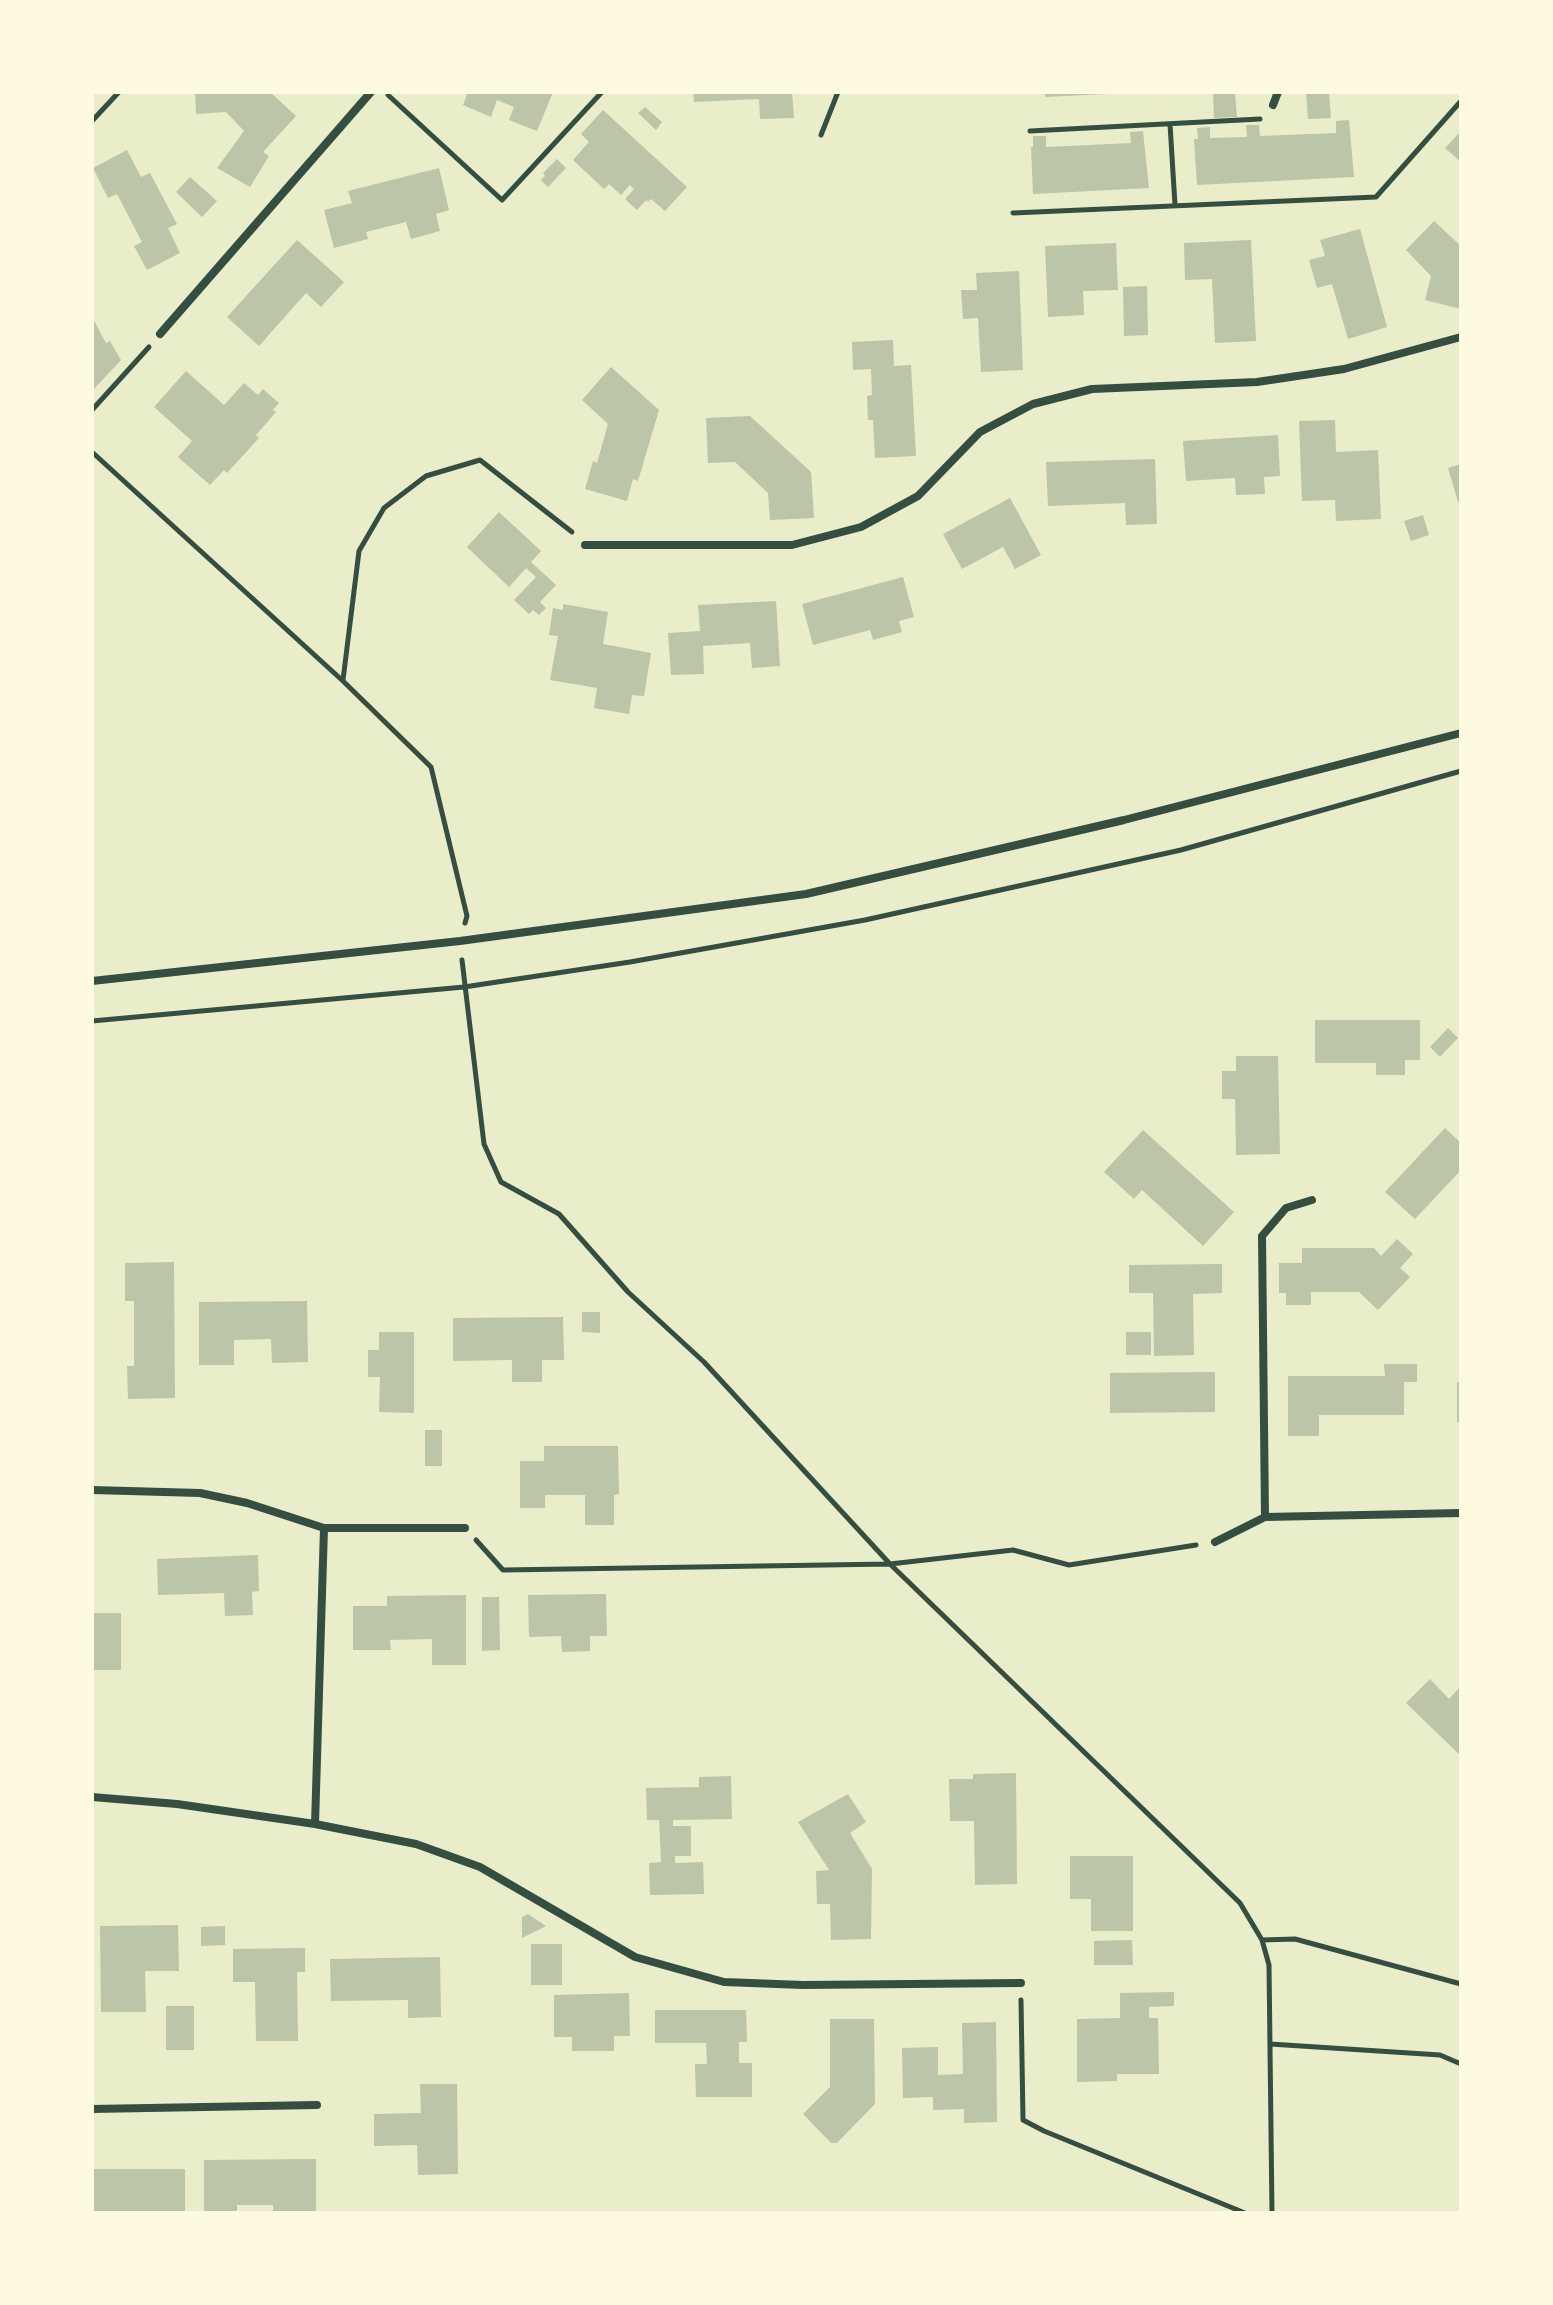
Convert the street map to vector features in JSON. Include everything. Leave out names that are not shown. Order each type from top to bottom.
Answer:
[{"type":"street","points":[[160,334],[371,92]]},
{"type":"street","points":[[1273,105],[1278,92]]},
{"type":"street","points":[[585,545],[792,545],[861,527],[918,496],[980,432],[1033,404],[1092,389],[1257,382],[1344,369],[1461,337]]},
{"type":"street","points":[[92,981],[460,941],[806,894],[1124,820],[1461,733]]},
{"type":"street","points":[[1265,1517],[1262,1236],[1286,1208],[1312,1200]]},
{"type":"street","points":[[92,1490],[200,1493],[247,1503],[324,1528],[465,1528]]},
{"type":"street","points":[[1215,1542],[1265,1517],[1461,1513]]},
{"type":"street","points":[[315,1824],[324,1528]]},
{"type":"street","points":[[92,1797],[177,1804],[315,1824],[416,1844],[480,1867],[635,1957],[724,1982],[803,1985],[1021,1983]]},
{"type":"street","points":[[92,2109],[317,2105]]},
{"type":"path","points":[[92,121],[119,92]]},
{"type":"path","points":[[386,92],[502,200],[602,92]]},
{"type":"path","points":[[821,135],[838,92]]},
{"type":"path","points":[[1013,213],[1376,197],[1461,101]]},
{"type":"path","points":[[1030,131],[1271,119],[1273,105]]},
{"type":"path","points":[[1170,124],[1175,205]]},
{"type":"path","points":[[92,410],[160,334]]},
{"type":"path","points":[[92,452],[343,681],[431,767],[467,916],[460,941],[484,1144],[501,1182],[559,1214],[628,1292],[704,1362],[890,1564],[1240,1903],[1262,1940],[1269,1965],[1272,2213]]},
{"type":"path","points":[[343,681],[359,551],[384,508],[426,476],[480,460],[556,518],[585,545]]},
{"type":"path","points":[[92,1021],[464,987],[630,962],[865,920],[1181,850],[1461,771]]},
{"type":"path","points":[[465,1528],[503,1570],[890,1564],[1013,1550],[1069,1565],[1215,1542]]},
{"type":"path","points":[[1262,1940],[1295,1939],[1461,1984]]},
{"type":"path","points":[[1021,1983],[1023,2120],[1245,2213]]},
{"type":"path","points":[[1270,2044],[1440,2055],[1461,2064]]},
{"type":"building","points":[[195,92],[270,92],[296,116],[263,152],[269,156],[250,187],[217,168],[244,131],[226,112],[196,114]]},
{"type":"building","points":[[468,92],[553,92],[537,131],[509,120],[514,107],[497,100],[491,117],[463,105]]},
{"type":"building","points":[[693,92],[792,92],[794,118],[760,119],[759,99],[694,102]]},
{"type":"building","points":[[1045,92],[1106,92],[1106,94],[1045,97]]},
{"type":"building","points":[[1213,92],[1235,92],[1237,117],[1214,118]]},
{"type":"building","points":[[1306,92],[1329,92],[1331,118],[1308,119]]},
{"type":"building","points":[[645,107],[662,122],[656,130],[638,113]]},
{"type":"building","points":[[603,110],[687,187],[665,211],[651,199],[637,210],[625,199],[634,189],[630,185],[621,195],[609,184],[604,189],[573,160],[589,142],[581,134]]},
{"type":"building","points":[[1349,120],[1354,177],[1197,185],[1194,139],[1198,139],[1197,128],[1210,127],[1210,138],[1247,137],[1246,125],[1259,125],[1260,136],[1336,133],[1336,121]]},
{"type":"building","points":[[1143,131],[1149,188],[1033,194],[1033,136],[1046,136],[1046,147],[1131,143],[1130,132]]},
{"type":"building","points":[[1461,131],[1461,162],[1445,148]]},
{"type":"building","points":[[127,150],[141,177],[150,173],[177,224],[168,228],[180,253],[147,270],[134,246],[142,242],[117,194],[108,198],[93,168]]},
{"type":"building","points":[[557,159],[566,168],[548,187],[541,180],[545,176],[543,173]]},
{"type":"building","points":[[439,168],[449,210],[436,214],[440,231],[411,239],[406,222],[366,232],[368,239],[334,248],[324,210],[352,203],[348,191]]},
{"type":"building","points":[[190,177],[217,201],[202,217],[176,192]]},
{"type":"building","points":[[1434,221],[1461,246],[1461,309],[1425,300],[1431,276],[1406,250]]},
{"type":"building","points":[[1360,229],[1387,327],[1348,339],[1332,284],[1317,288],[1309,260],[1325,256],[1320,240]]},
{"type":"building","points":[[297,240],[344,282],[321,307],[306,293],[259,346],[227,317]]},
{"type":"building","points":[[1251,240],[1256,341],[1215,343],[1212,279],[1185,280],[1184,243]]},
{"type":"building","points":[[1116,243],[1118,290],[1083,291],[1084,315],[1048,317],[1045,246]]},
{"type":"building","points":[[1019,271],[1023,370],[981,372],[978,318],[963,319],[961,290],[977,290],[976,273]]},
{"type":"building","points":[[1147,286],[1148,335],[1124,336],[1123,287]]},
{"type":"building","points":[[92,317],[106,343],[110,341],[121,360],[92,391]]},
{"type":"building","points":[[893,340],[894,366],[911,365],[916,456],[875,458],[873,420],[868,420],[867,396],[872,395],[871,369],[853,370],[852,342]]},
{"type":"building","points":[[611,367],[659,410],[638,481],[633,479],[627,501],[585,489],[593,461],[597,463],[608,424],[582,400]]},
{"type":"building","points":[[186,371],[224,405],[244,383],[258,395],[263,389],[279,403],[273,410],[276,412],[256,435],[259,438],[227,473],[224,470],[210,485],[178,457],[192,441],[154,407]]},
{"type":"building","points":[[750,416],[811,472],[814,518],[770,520],[768,493],[735,462],[708,463],[706,418]]},
{"type":"building","points":[[1335,420],[1336,452],[1378,450],[1381,519],[1336,521],[1335,500],[1302,501],[1299,421]]},
{"type":"building","points":[[1278,435],[1280,476],[1264,477],[1265,494],[1236,495],[1235,478],[1186,481],[1183,441]]},
{"type":"building","points":[[1155,459],[1157,524],[1126,525],[1125,503],[1048,506],[1046,462]]},
{"type":"building","points":[[1461,464],[1461,502],[1458,502],[1448,468]]},
{"type":"building","points":[[1010,498],[1041,555],[1015,569],[1003,547],[962,569],[943,534]]},
{"type":"building","points":[[499,512],[541,551],[531,562],[556,585],[540,602],[546,608],[539,615],[533,610],[529,614],[514,600],[536,577],[526,568],[509,587],[467,547]]},
{"type":"building","points":[[1423,515],[1429,535],[1411,541],[1404,521]]},
{"type":"building","points":[[903,577],[914,617],[899,621],[902,632],[873,640],[870,630],[813,645],[802,604]]},
{"type":"building","points":[[776,601],[780,666],[752,668],[750,643],[703,646],[704,674],[671,675],[668,633],[700,631],[698,605]]},
{"type":"building","points":[[563,604],[608,612],[603,644],[651,653],[644,696],[632,695],[629,714],[594,708],[597,688],[550,680],[558,636],[549,635],[553,608],[563,610]]},
{"type":"building","points":[[1315,1020],[1420,1020],[1420,1060],[1405,1060],[1405,1075],[1376,1075],[1376,1063],[1315,1063]]},
{"type":"building","points":[[1448,1028],[1458,1038],[1440,1057],[1430,1047]]},
{"type":"building","points":[[1236,1056],[1278,1056],[1280,1154],[1236,1155],[1235,1099],[1222,1099],[1222,1071],[1236,1071]]},
{"type":"building","points":[[1445,1128],[1461,1143],[1461,1170],[1415,1219],[1385,1192]]},
{"type":"building","points":[[1143,1130],[1234,1212],[1203,1246],[1142,1190],[1134,1199],[1104,1172]]},
{"type":"building","points":[[1397,1239],[1413,1254],[1400,1268],[1410,1277],[1378,1310],[1359,1292],[1311,1292],[1311,1305],[1286,1305],[1286,1293],[1279,1293],[1279,1263],[1302,1263],[1302,1248],[1374,1248],[1381,1256]]},
{"type":"building","points":[[174,1262],[175,1398],[128,1399],[127,1366],[134,1366],[134,1301],[125,1301],[125,1263]]},
{"type":"building","points":[[1222,1264],[1222,1293],[1193,1294],[1194,1355],[1154,1356],[1153,1293],[1129,1293],[1129,1265]]},
{"type":"building","points":[[307,1301],[308,1362],[272,1363],[271,1339],[234,1340],[234,1365],[199,1365],[199,1302]]},
{"type":"building","points":[[582,1312],[600,1312],[600,1333],[582,1332]]},
{"type":"building","points":[[563,1317],[564,1360],[542,1360],[542,1382],[512,1382],[512,1360],[453,1361],[453,1318]]},
{"type":"building","points":[[379,1332],[414,1332],[414,1413],[379,1412],[380,1377],[368,1377],[368,1350],[379,1350]]},
{"type":"building","points":[[1126,1332],[1151,1332],[1151,1355],[1126,1355]]},
{"type":"building","points":[[1384,1364],[1417,1364],[1417,1382],[1404,1382],[1404,1415],[1319,1415],[1319,1436],[1288,1436],[1288,1376],[1385,1376]]},
{"type":"building","points":[[1215,1372],[1215,1412],[1110,1413],[1110,1373]]},
{"type":"building","points":[[1457,1382],[1461,1382],[1461,1422],[1457,1422]]},
{"type":"building","points":[[425,1430],[442,1430],[442,1466],[425,1466]]},
{"type":"building","points":[[544,1446],[618,1446],[619,1494],[614,1495],[614,1525],[585,1525],[585,1495],[545,1495],[545,1508],[520,1508],[520,1461],[544,1461]]},
{"type":"building","points":[[258,1555],[259,1591],[252,1592],[253,1615],[225,1616],[224,1593],[158,1595],[157,1559]]},
{"type":"building","points":[[606,1594],[607,1636],[590,1636],[590,1651],[562,1652],[561,1636],[529,1637],[528,1595]]},
{"type":"building","points":[[466,1595],[466,1665],[432,1665],[432,1639],[390,1640],[391,1650],[353,1650],[353,1606],[387,1606],[387,1596]]},
{"type":"building","points":[[482,1597],[499,1597],[500,1650],[482,1651]]},
{"type":"building","points":[[92,1613],[121,1613],[121,1670],[93,1670]]},
{"type":"building","points":[[1430,1679],[1449,1699],[1461,1686],[1461,1756],[1406,1703]]},
{"type":"building","points":[[1016,1773],[1017,1884],[975,1885],[974,1821],[950,1821],[949,1779],[973,1779],[973,1774]]},
{"type":"building","points":[[731,1776],[732,1819],[673,1820],[673,1826],[691,1826],[691,1856],[675,1856],[675,1863],[703,1862],[704,1894],[650,1895],[649,1863],[661,1862],[659,1820],[647,1820],[646,1788],[699,1787],[699,1777]]},
{"type":"building","points":[[848,1794],[866,1822],[850,1833],[872,1869],[871,1939],[831,1940],[830,1904],[817,1904],[816,1871],[829,1870],[798,1822]]},
{"type":"building","points":[[1070,1856],[1133,1856],[1133,1931],[1091,1931],[1091,1899],[1070,1899]]},
{"type":"building","points":[[528,1914],[546,1926],[522,1938],[522,1917]]},
{"type":"building","points":[[178,1925],[179,1971],[145,1971],[146,2012],[101,2012],[100,1926]]},
{"type":"building","points":[[225,1926],[225,1945],[201,1946],[201,1927]]},
{"type":"building","points":[[1132,1940],[1133,1965],[1094,1965],[1094,1941]]},
{"type":"building","points":[[531,1944],[562,1944],[562,1985],[531,1985]]},
{"type":"building","points":[[305,1948],[305,1972],[297,1972],[298,2041],[256,2041],[255,1982],[233,1982],[233,1949]]},
{"type":"building","points":[[440,1957],[441,2017],[408,2018],[408,2000],[331,2001],[330,1959]]},
{"type":"building","points":[[1174,1992],[1174,2006],[1149,2007],[1149,2018],[1158,2018],[1159,2074],[1117,2074],[1117,2081],[1077,2082],[1077,2019],[1120,2018],[1120,1993]]},
{"type":"building","points":[[629,1993],[630,2036],[614,2036],[614,2051],[572,2051],[572,2037],[554,2037],[554,1995]]},
{"type":"building","points":[[166,2006],[194,2006],[194,2050],[166,2050]]},
{"type":"building","points":[[655,2010],[746,2010],[747,2042],[739,2042],[739,2063],[752,2063],[752,2097],[696,2097],[695,2064],[707,2064],[706,2043],[655,2043]]},
{"type":"building","points":[[830,2019],[874,2019],[875,2104],[837,2143],[831,2143],[803,2114],[830,2087]]},
{"type":"building","points":[[996,2022],[997,2122],[964,2123],[964,2109],[933,2110],[933,2097],[903,2098],[902,2048],[938,2047],[938,2075],[963,2074],[962,2023]]},
{"type":"building","points":[[420,2084],[457,2084],[458,2174],[418,2175],[417,2145],[374,2146],[374,2114],[421,2113]]},
{"type":"building","points":[[316,2159],[316,2213],[273,2213],[273,2205],[237,2205],[237,2212],[204,2212],[204,2160]]},
{"type":"building","points":[[92,2169],[185,2169],[185,2213],[92,2213]]}]
